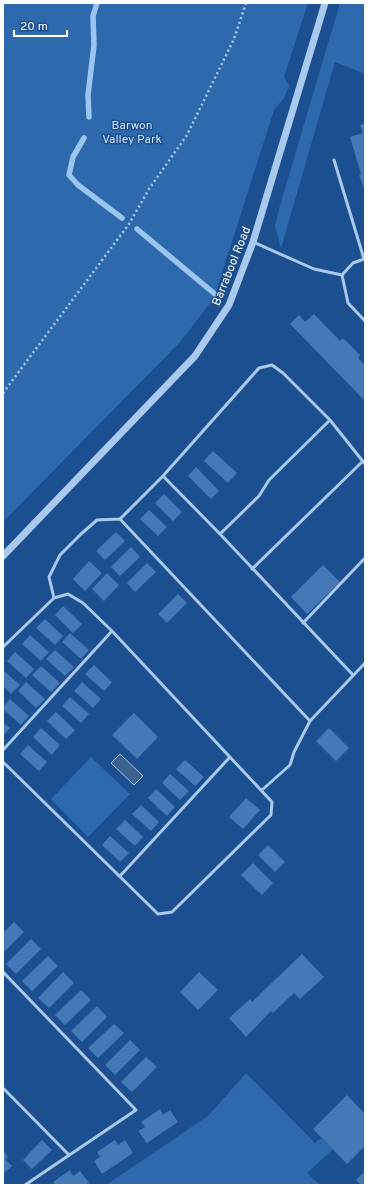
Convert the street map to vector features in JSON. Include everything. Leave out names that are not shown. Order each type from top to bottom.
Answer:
[{"type":"street","name":"Barrabool Road","points":[[3,556],[196,356],[229,305],[253,242],[325,3]]},
{"type":"lane","points":[[334,160],[364,259],[353,263],[342,275]]},
{"type":"lane","points":[[253,242],[314,269],[342,275]]},
{"type":"lane","points":[[342,275],[348,303],[365,321]]},
{"type":"lane","points":[[54,598],[50,577],[60,554],[97,520],[120,519],[163,476],[259,368],[272,365],[283,372],[330,420],[364,462],[252,569]]},
{"type":"lane","points":[[220,534],[259,496],[269,480],[330,420]]},
{"type":"lane","points":[[163,476],[353,675]]},
{"type":"lane","points":[[120,519],[310,721]]},
{"type":"lane","points":[[303,623],[365,558]]},
{"type":"lane","points":[[3,648],[54,598],[68,594],[83,603],[112,631],[262,790],[272,802],[271,815],[172,912],[158,914],[3,762]]},
{"type":"lane","points":[[3,750],[112,631]]},
{"type":"lane","points":[[262,790],[290,765],[294,752],[310,721],[365,663]]},
{"type":"lane","points":[[120,876],[230,757]]},
{"type":"lane","points":[[3,972],[136,1110],[25,1185]]},
{"type":"lane","points":[[3,1088],[70,1155]]},
{"type":"path","points":[[3,393],[129,224],[149,189],[187,135],[234,39],[246,3]]},
{"type":"green space","name":"Barwon Valley Park","points":[[3,3],[308,3],[284,77],[289,86],[284,98],[274,110],[214,298],[181,341],[3,522]]},
{"type":"green space","points":[[340,3],[365,3],[365,74],[335,62],[281,248],[275,226],[279,209]]},
{"type":"green space","points":[[91,757],[130,794],[88,837],[51,799]]},
{"type":"green space","points":[[246,1073],[315,1143],[321,1138],[333,1149],[307,1173],[320,1185],[106,1185],[208,1116]]},
{"type":"shaded area","points":[[120,754],[143,776],[134,785],[111,763]]},
{"type":"building","points":[[365,123],[365,191],[359,175],[361,174],[350,137],[363,133],[360,125]]},
{"type":"building","points":[[314,314],[340,341],[343,338],[360,355],[358,358],[365,366],[365,401],[290,324],[299,315],[305,322]]},
{"type":"building","points":[[213,451],[237,473],[228,483],[204,461]]},
{"type":"building","points":[[196,467],[219,491],[211,499],[188,476]]},
{"type":"building","points":[[164,494],[182,512],[173,521],[155,503]]},
{"type":"building","points":[[149,510],[167,527],[158,536],[140,519]]},
{"type":"building","points":[[116,532],[125,541],[105,560],[96,551]]},
{"type":"building","points":[[131,547],[140,557],[120,576],[111,567]]},
{"type":"building","points":[[89,561],[102,573],[85,591],[73,579]]},
{"type":"building","points":[[147,563],[156,572],[135,592],[127,583]]},
{"type":"building","points":[[323,565],[340,582],[307,614],[291,597]]},
{"type":"building","points":[[107,573],[119,585],[104,601],[92,589]]},
{"type":"building","points":[[178,594],[187,603],[167,623],[158,614]]},
{"type":"building","points":[[63,606],[82,624],[73,633],[55,615]]},
{"type":"building","points":[[45,619],[63,636],[55,645],[36,628]]},
{"type":"building","points":[[70,633],[89,650],[81,659],[62,642]]},
{"type":"building","points":[[30,635],[49,652],[41,661],[22,644]]},
{"type":"building","points":[[55,650],[74,667],[65,676],[46,659]]},
{"type":"building","points":[[15,652],[34,669],[26,678],[7,661]]},
{"type":"building","points":[[94,665],[112,682],[104,691],[85,674]]},
{"type":"building","points":[[41,666],[60,683],[51,692],[32,675]]},
{"type":"building","points":[[3,670],[20,685],[11,694],[3,686]]},
{"type":"building","points":[[26,682],[45,699],[36,708],[18,691]]},
{"type":"building","points":[[82,682],[101,699],[93,708],[74,691]]},
{"type":"building","points":[[70,697],[89,714],[81,723],[62,706]]},
{"type":"building","points":[[10,699],[29,716],[21,725],[3,709]]},
{"type":"building","points":[[56,712],[75,730],[66,739],[47,721]]},
{"type":"building","points":[[134,713],[158,737],[137,759],[112,735]]},
{"type":"building","points":[[3,722],[10,728],[3,736]]},
{"type":"building","points":[[41,728],[60,745],[52,755],[33,737]]},
{"type":"building","points":[[329,728],[349,748],[336,761],[316,741]]},
{"type":"building","points":[[28,745],[47,762],[39,771],[20,754]]},
{"type":"building","points":[[185,760],[204,777],[195,786],[176,769]]},
{"type":"building","points":[[170,774],[189,791],[180,800],[162,783]]},
{"type":"building","points":[[156,789],[175,807],[167,816],[148,798]]},
{"type":"building","points":[[246,798],[260,810],[243,829],[229,817]]},
{"type":"building","points":[[141,805],[159,822],[151,831],[132,814]]},
{"type":"building","points":[[125,820],[143,837],[135,846],[116,829]]},
{"type":"building","points":[[110,836],[129,853],[120,862],[102,845]]},
{"type":"building","points":[[268,845],[285,862],[275,872],[258,855]]},
{"type":"building","points":[[253,863],[273,883],[262,895],[241,875]]},
{"type":"building","points":[[14,922],[24,932],[3,953],[3,933]]},
{"type":"building","points":[[31,939],[41,949],[16,974],[6,964]]},
{"type":"building","points":[[302,954],[324,977],[300,999],[294,993],[273,1013],[271,1011],[246,1037],[229,1018],[250,999],[252,1002]]},
{"type":"building","points":[[48,956],[58,966],[32,991],[22,981]]},
{"type":"building","points":[[63,972],[74,983],[49,1008],[38,998]]},
{"type":"building","points":[[199,972],[218,990],[198,1010],[180,992]]},
{"type":"building","points":[[81,990],[91,1000],[65,1025],[55,1015]]},
{"type":"building","points":[[97,1006],[107,1017],[82,1042],[71,1031]]},
{"type":"building","points":[[114,1024],[124,1033],[98,1058],[88,1048]]},
{"type":"building","points":[[130,1040],[140,1050],[115,1075],[105,1065]]},
{"type":"building","points":[[146,1057],[157,1067],[132,1092],[121,1082]]},
{"type":"building","points":[[347,1095],[365,1114],[365,1146],[347,1164],[313,1129]]},
{"type":"building","points":[[160,1109],[163,1115],[170,1110],[178,1122],[147,1143],[138,1131],[145,1127],[141,1122]]},
{"type":"building","points":[[42,1140],[52,1150],[32,1169],[23,1160]]},
{"type":"building","points":[[115,1140],[118,1145],[125,1140],[133,1153],[102,1174],[94,1161],[100,1157],[97,1152]]},
{"type":"building","points":[[3,1150],[8,1157],[5,1159],[12,1166],[3,1174]]},
{"type":"building","points":[[70,1170],[73,1176],[80,1171],[89,1183],[85,1185],[55,1185],[53,1182]]},
{"type":"building","points":[[365,1171],[365,1185],[361,1185],[356,1180]]},
{"type":"waterway","points":[[89,117],[88,95],[94,45],[93,16],[97,3]]},
{"type":"waterway","points":[[84,138],[73,157],[69,175],[78,185],[122,218]]},
{"type":"waterway","points":[[137,229],[216,295]]}]
